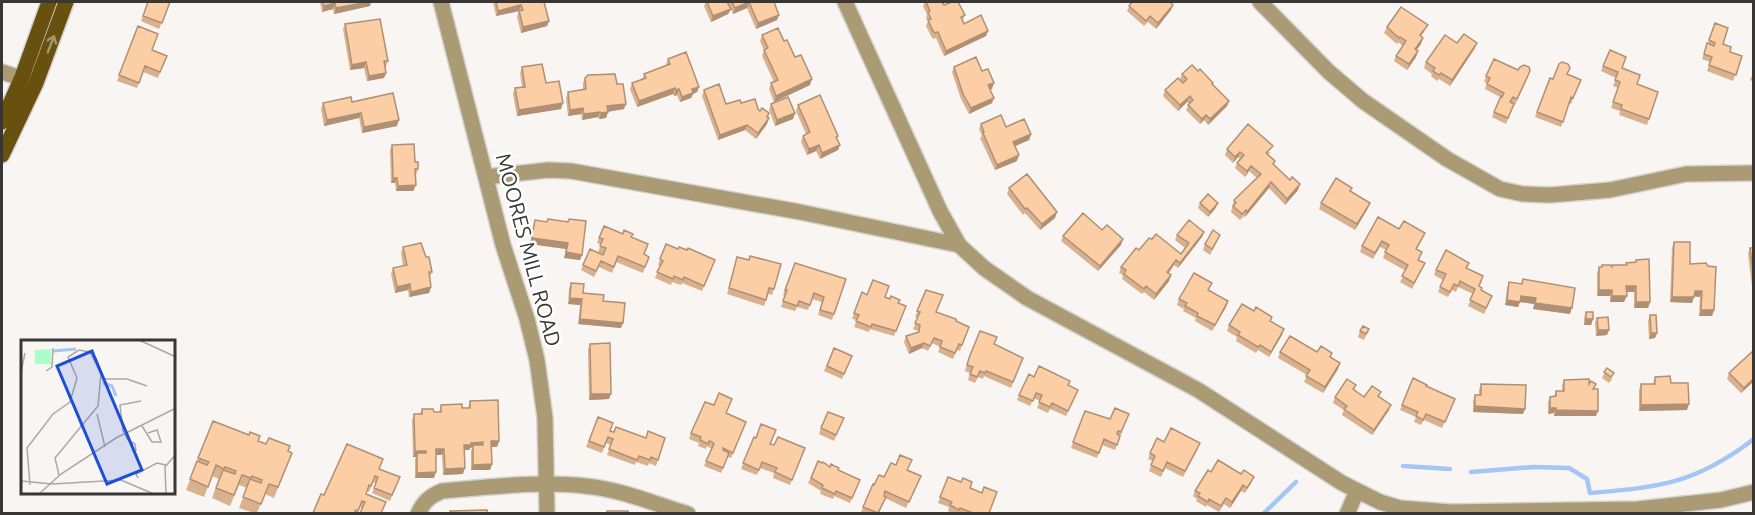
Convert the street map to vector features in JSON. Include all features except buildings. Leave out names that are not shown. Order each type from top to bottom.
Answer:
[{"type":"main road","points":[[2,155],[29,80],[50,2]]},
{"type":"main road","points":[[2,122],[29,80],[66,2]]},
{"type":"street","name":"MOORES MILL ROAD","points":[[441,2],[486,177],[537,360],[545,418],[547,513]]},
{"type":"street","points":[[845,2],[939,211],[959,245],[984,268],[1027,298],[1198,390],[1357,491],[1400,508],[1451,512],[1638,509],[1721,500],[1754,492]]},
{"type":"street","points":[[1260,2],[1329,72],[1363,101],[1447,159],[1500,189],[1523,194],[1550,195],[1610,190],[1686,174],[1754,173]]},
{"type":"street","points":[[2,72],[29,80]]},
{"type":"street","points":[[486,177],[548,170],[571,171],[800,212],[959,245]]},
{"type":"street","points":[[418,513],[432,495],[442,491],[547,485],[586,486],[612,491],[688,513]]},
{"type":"street","points":[[1347,513],[1357,491]]},
{"type":"waterway","points":[[1471,472],[1533,467],[1569,468],[1587,479],[1590,493],[1637,488],[1676,481],[1695,474],[1713,466],[1754,439]]},
{"type":"waterway","points":[[1403,466],[1450,469]]},
{"type":"waterway","points":[[1263,514],[1296,482]]}]
